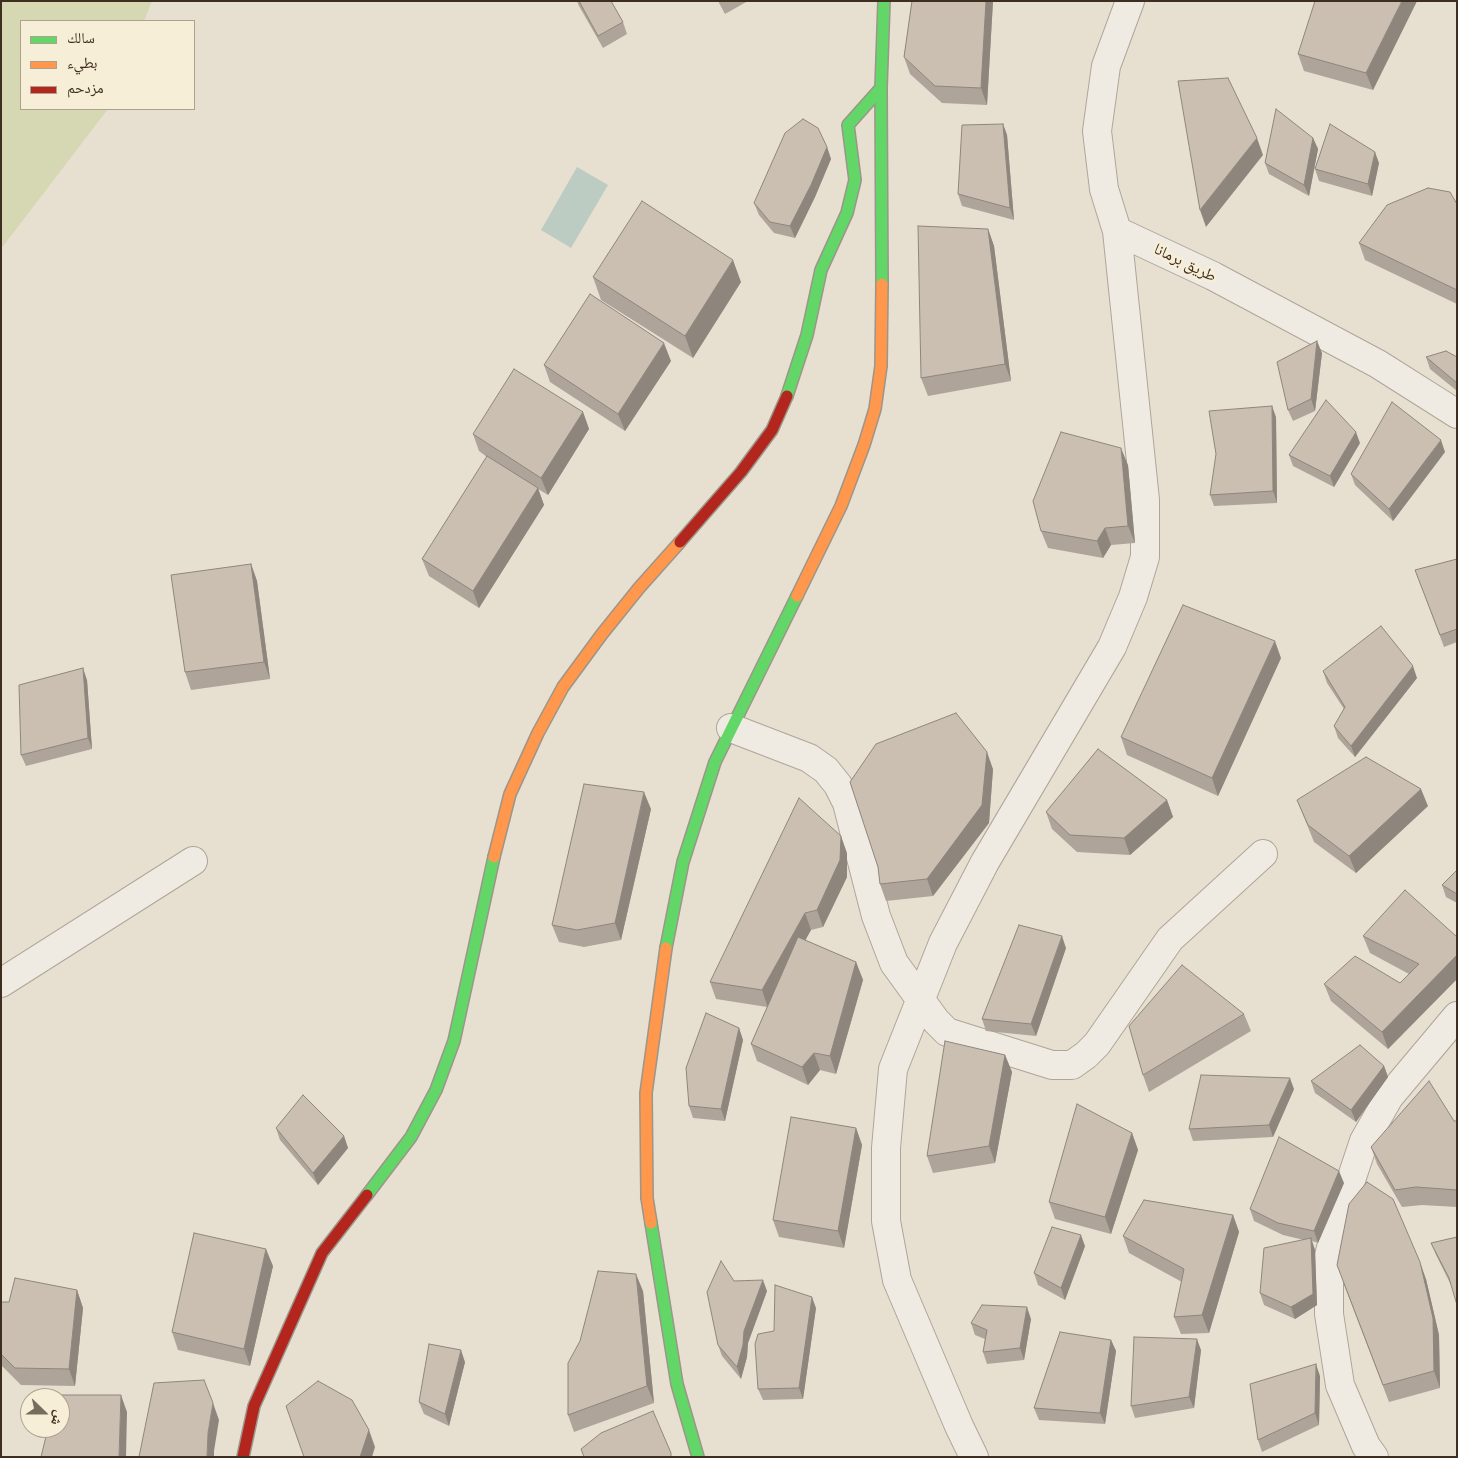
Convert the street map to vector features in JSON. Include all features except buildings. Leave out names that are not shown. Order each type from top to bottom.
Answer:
[{"type":"street","points":[[698,1457],[677,1384],[647,1198],[646,1093],[667,940],[683,862],[715,762],[841,506],[864,445],[875,409],[881,366],[883,227],[881,88],[884,1]]},
{"type":"street","points":[[974,1457],[897,1280],[886,1221],[886,1148],[893,1069],[943,943],[985,862],[1112,647],[1134,597],[1145,557],[1145,500],[1117,231],[1104,188],[1097,131],[1106,66],[1130,1]]},
{"type":"street","points":[[243,1457],[254,1406],[322,1253],[411,1137],[436,1090],[454,1041],[495,852],[510,794],[538,733],[563,687],[602,634],[639,588],[741,472],[772,430],[792,381],[806,335],[822,270],[847,213],[855,180],[848,125],[881,88]]},
{"type":"street","name":"طريق برمانا","points":[[1117,231],[1213,276],[1378,364],[1457,414]]},
{"type":"street","points":[[731,728],[809,758],[826,770],[838,785],[847,803],[876,916],[894,964],[920,1001],[947,1032],[1052,1065],[1072,1065],[1086,1055],[1097,1044],[1170,939],[1263,854]]},
{"type":"street","points":[[1,983],[193,861]]},
{"type":"street","points":[[1374,1457],[1366,1446],[1340,1385],[1328,1314],[1329,1256],[1338,1219],[1364,1141],[1389,1097],[1457,1016]]},
{"type":"green space","points":[[1,1],[152,1],[144,20],[20,20],[20,110],[107,110],[1,249]]},
{"type":"shaded area","points":[[577,167],[608,185],[571,248],[541,230]]},
{"type":"traffic: fast","points":[[882,284],[881,88],[884,1]]},
{"type":"traffic: fast","points":[[787,396],[807,335],[821,270],[847,213],[855,180],[848,125],[881,88]]},
{"type":"traffic: fast","points":[[666,948],[683,862],[715,762],[797,596]]},
{"type":"traffic: fast","points":[[367,1195],[411,1137],[436,1090],[454,1041],[494,857]]},
{"type":"traffic: fast","points":[[651,1223],[677,1384],[698,1457]]},
{"type":"traffic: slow","points":[[797,596],[841,506],[864,445],[875,409],[881,366],[882,284]]},
{"type":"traffic: slow","points":[[494,857],[510,794],[538,733],[563,687],[639,588],[680,542]]},
{"type":"traffic: slow","points":[[651,1223],[647,1198],[646,1093],[666,948]]},
{"type":"traffic: jam","points":[[680,542],[741,472],[772,430],[787,396]]},
{"type":"traffic: jam","points":[[243,1457],[254,1406],[322,1253],[367,1195]]}]
